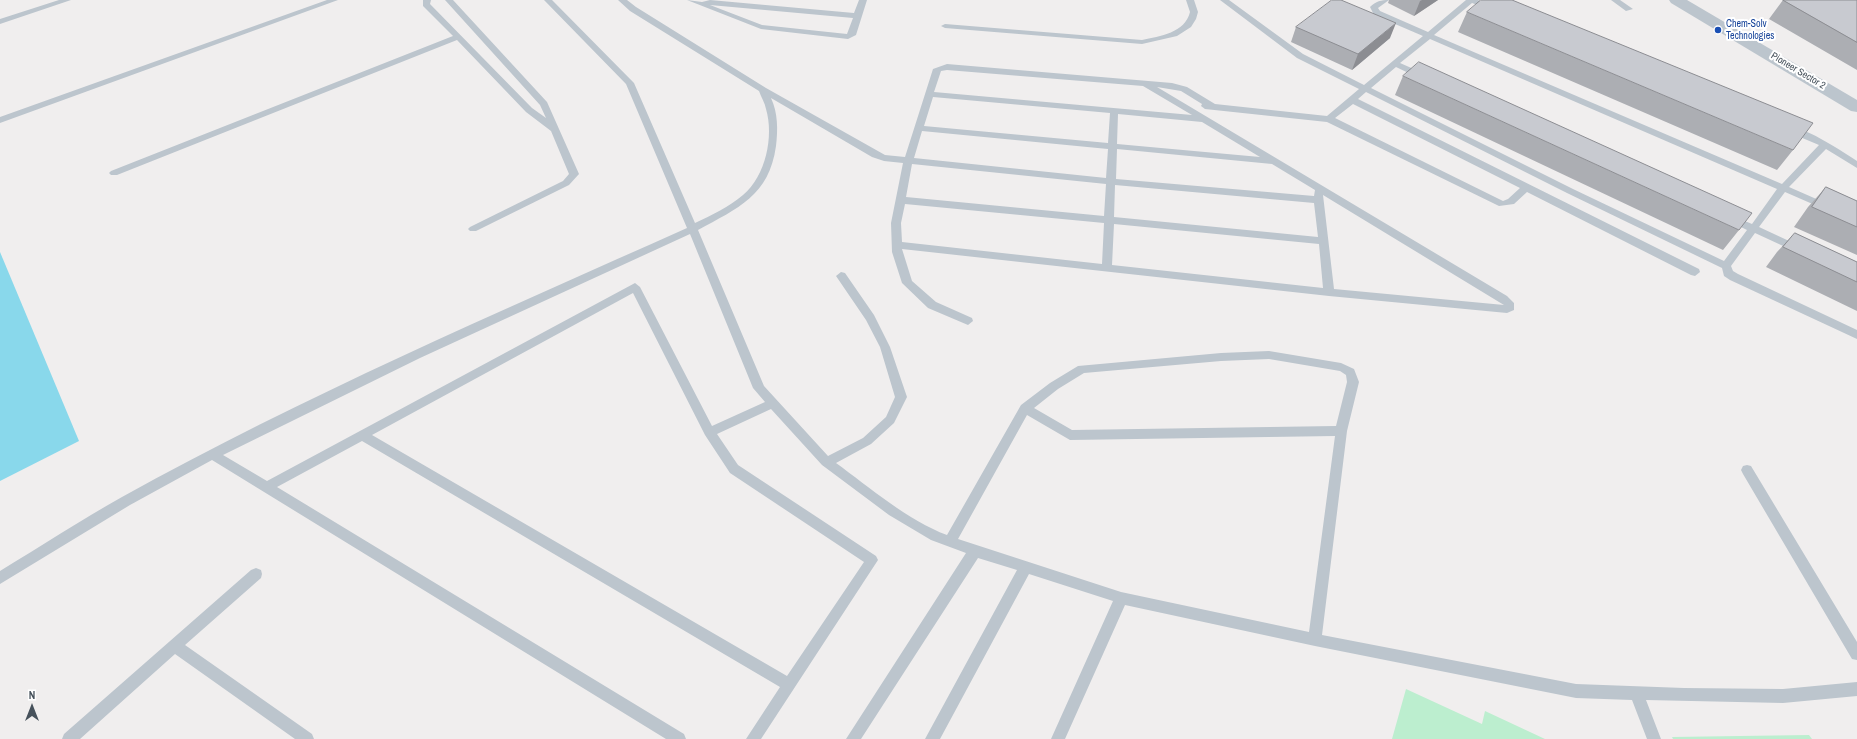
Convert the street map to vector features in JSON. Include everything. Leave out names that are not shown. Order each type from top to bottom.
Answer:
[{"type":"street","name":"Pioneer Sector 2","points":[[1681,1],[1857,107]]},
{"type":"lane","points":[[0,22],[67,0]]},
{"type":"lane","points":[[0,120],[334,0]]},
{"type":"lane","points":[[427,0],[426,4],[529,110],[556,131]]},
{"type":"lane","points":[[449,0],[544,104],[574,174],[566,183],[473,229]]},
{"type":"lane","points":[[548,0],[630,83],[759,388],[826,462],[893,511],[935,536],[975,551],[1122,598],[1314,640],[1576,691],[1783,696],[1857,688]]},
{"type":"lane","points":[[622,0],[633,9],[762,90],[875,155],[908,162],[1319,200]]},
{"type":"lane","points":[[692,0],[761,28],[848,37],[852,35],[863,0]]},
{"type":"lane","points":[[692,0],[857,16]]},
{"type":"lane","points":[[946,26],[1142,42],[1166,37],[1183,30],[1191,22],[1194,12],[1190,0]]},
{"type":"lane","points":[[1224,0],[1300,56],[1726,266],[1728,273],[1734,277],[1857,335]]},
{"type":"lane","points":[[1385,0],[1374,8],[1377,14],[1837,211]]},
{"type":"lane","points":[[1329,120],[1471,0],[1499,12]]},
{"type":"lane","points":[[1615,0],[1628,9]]},
{"type":"lane","points":[[114,173],[458,37]]},
{"type":"lane","points":[[1395,64],[1431,80]]},
{"type":"lane","points":[[968,321],[932,305],[907,283],[897,252],[896,223],[908,162],[920,128],[936,71],[943,67],[1178,87],[1212,106]]},
{"type":"lane","points":[[896,244],[1329,292],[1507,309],[1510,307],[1509,303],[1503,299],[1144,84]]},
{"type":"lane","points":[[0,578],[141,492],[212,454],[332,394],[693,229],[730,208],[753,192],[762,179],[766,167],[773,136],[771,109],[762,90]]},
{"type":"lane","points":[[930,94],[1204,119]]},
{"type":"lane","points":[[1352,100],[1695,272]]},
{"type":"lane","points":[[1177,103],[1329,120],[1502,204],[1511,202],[1525,188]]},
{"type":"lane","points":[[1108,267],[1114,111]]},
{"type":"lane","points":[[1781,126],[1825,144],[1857,165]]},
{"type":"lane","points":[[920,128],[1273,161]]},
{"type":"lane","points":[[1726,266],[1783,188],[1825,144]]},
{"type":"lane","points":[[1318,188],[1322,241],[1329,292]]},
{"type":"lane","points":[[901,200],[1322,241]]},
{"type":"lane","points":[[1725,215],[1809,254]]},
{"type":"lane","points":[[826,462],[867,441],[890,420],[901,397],[885,347],[870,318],[841,276]]},
{"type":"lane","points":[[267,487],[635,286],[709,432],[734,469],[872,560],[753,739]]},
{"type":"lane","points":[[950,542],[1025,408],[1054,386],[1082,369],[1205,358],[1269,355],[1341,367],[1349,370],[1353,375],[1353,382],[1341,431],[1314,640]]},
{"type":"lane","points":[[709,432],[772,404]]},
{"type":"lane","points":[[1025,408],[1070,435],[1341,431]]},
{"type":"lane","points":[[362,435],[789,685]]},
{"type":"lane","points":[[212,454],[679,739]]},
{"type":"lane","points":[[1746,470],[1857,654]]},
{"type":"lane","points":[[853,739],[975,551]]},
{"type":"lane","points":[[932,739],[1026,567]]},
{"type":"lane","points":[[69,739],[256,574]]},
{"type":"lane","points":[[1058,739],[1122,598]]},
{"type":"lane","points":[[175,646],[307,739]]},
{"type":"lane","points":[[1636,693],[1654,739]]},
{"type":"green space","points":[[1406,689],[1482,724],[1485,711],[1545,739],[1392,739]]},
{"type":"green space","points":[[1809,735],[1812,739],[1673,739],[1672,737]]},
{"type":"water","points":[[0,252],[79,441],[0,481]]},
{"type":"building","points":[[1332,0],[1341,0],[1396,23],[1358,54],[1296,27]]},
{"type":"building","points":[[1481,0],[1512,0],[1813,123],[1793,150],[1467,12]]},
{"type":"building","points":[[1783,0],[1857,0],[1857,42]]},
{"type":"building","points":[[1419,62],[1752,213],[1739,230],[1403,76]]},
{"type":"building","points":[[1826,187],[1857,201],[1857,227],[1812,207]]},
{"type":"building","points":[[1795,233],[1857,262],[1857,282],[1783,247]]},
{"type":"place","name":"Chem-Solv Technologies","points":[[1718,30]]}]
